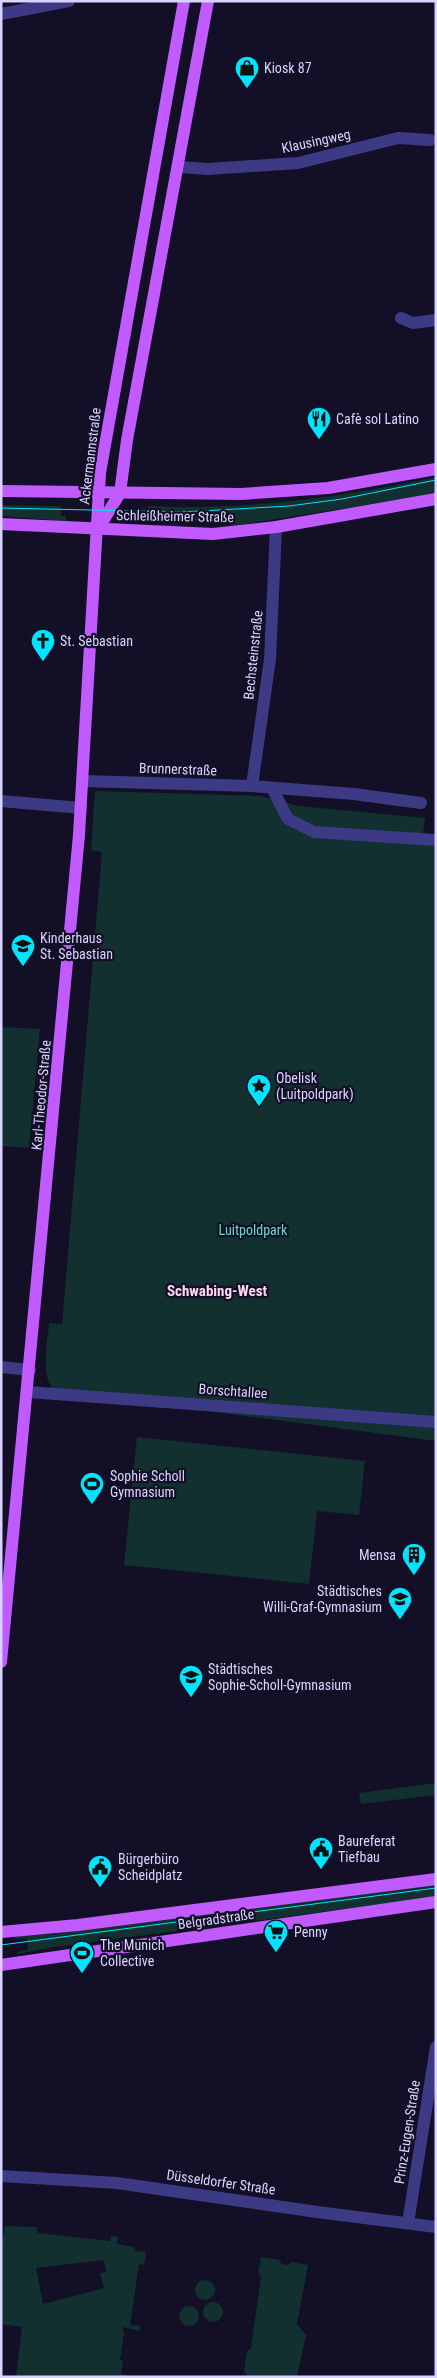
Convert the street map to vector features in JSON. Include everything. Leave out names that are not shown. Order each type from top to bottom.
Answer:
[{"type":"main road","name":"Ackermannstraße","points":[[98,529],[102,462],[184,1]]},
{"type":"main road","name":"Ackermannstraße","points":[[98,529],[120,493],[127,440],[208,1]]},
{"type":"main road","name":"Schleißheimer Straße","points":[[1,491],[240,494],[328,488],[436,469]]},
{"type":"main road","name":"Schleißheimer Straße","points":[[1,524],[213,534],[276,527],[436,499]]},
{"type":"main road","name":"Karl-Theodor-Straße","points":[[1,1662],[28,1392],[84,781],[98,529]]},
{"type":"main road","name":"Belgradstraße","points":[[1,1932],[78,1925],[436,1879]]},
{"type":"main road","name":"Belgradstraße","points":[[1,1965],[436,1902]]},
{"type":"street","points":[[1,14],[69,1]]},
{"type":"street","name":"Klausingweg","points":[[178,167],[208,169],[298,163],[398,138],[430,140]]},
{"type":"street","points":[[400,318],[413,323],[436,320]]},
{"type":"street","name":"Bechsteinstraße","points":[[252,786],[270,659],[276,527]]},
{"type":"street","name":"Brunnerstraße","points":[[84,781],[252,786],[421,803]]},
{"type":"street","points":[[272,788],[288,819],[314,832],[436,840]]},
{"type":"street","points":[[1,801],[81,808]]},
{"type":"street","points":[[1,1367],[30,1370]]},
{"type":"street","name":"Borschtallee","points":[[28,1392],[436,1422]]},
{"type":"street","name":"Prinz-Eugen-Straße","points":[[408,2223],[436,2047]]},
{"type":"street","name":"Düsseldorfer Straße","points":[[1,2176],[117,2183],[436,2227]]},
{"type":"green space","points":[[436,477],[436,494],[232,526],[232,520],[149,521],[148,506],[220,506],[293,501],[365,491]]},
{"type":"green space","points":[[1,505],[61,506],[61,516],[66,516],[66,521],[1,516]]},
{"type":"green space","name":"Luitpoldpark","points":[[95,791],[261,796],[299,806],[425,818],[422,841],[436,842],[436,1441],[55,1391],[50,1385],[46,1368],[46,1349],[49,1323],[62,1324],[102,852],[91,850]]},
{"type":"green space","points":[[1,1027],[40,1029],[29,1148],[1,1146]]},
{"type":"green space","points":[[137,1437],[365,1461],[359,1515],[317,1511],[309,1584],[124,1565]]},
{"type":"green space","points":[[436,1783],[436,1795],[361,1804],[359,1793]]},
{"type":"green space","points":[[436,1884],[436,1897],[55,1947],[17,1954],[17,1952],[28,1950],[27,1938],[15,1939],[15,1936],[54,1934]]},
{"type":"green space","points":[[5,2226],[37,2227],[37,2233],[110,2241],[111,2236],[118,2237],[117,2244],[135,2247],[134,2251],[146,2252],[144,2265],[139,2264],[130,2325],[141,2326],[140,2331],[122,2327],[124,2333],[120,2360],[123,2360],[121,2374],[139,2377],[16,2377],[22,2327],[1,2324],[1,2247]],"holes":[[[104,2260],[106,2272],[100,2273],[104,2288],[43,2304],[36,2268]]]},
{"type":"green space","points":[[261,2257],[280,2260],[281,2264],[289,2265],[291,2262],[308,2265],[297,2324],[306,2335],[297,2377],[248,2377],[244,2371],[247,2351],[251,2348],[261,2277],[258,2273]]},
{"type":"green space","points":[[205,2280],[212,2283],[215,2290],[212,2297],[205,2300],[198,2297],[195,2290],[198,2283]]},
{"type":"green space","points":[[213,2302],[220,2305],[223,2312],[220,2319],[213,2322],[206,2319],[203,2312],[206,2305]]},
{"type":"green space","points":[[189,2306],[196,2309],[199,2316],[196,2323],[189,2326],[182,2323],[179,2316],[182,2309]]},
{"type":"tram line","points":[[1,508],[183,512],[289,506],[342,499],[436,480]]},
{"type":"tram line","points":[[1,1945],[436,1888]]},
{"type":"place","name":"Kiosk 87","points":[[247,89]]},
{"type":"place","name":"Cafè sol Latino","points":[[319,440]]},
{"type":"place","name":"St. Sebastian","points":[[43,662]]},
{"type":"place","name":"Kinderhaus St. Sebastian","points":[[23,967]]},
{"type":"place","name":"Obelisk (Luitpoldpark)","points":[[259,1107]]},
{"type":"place","name":"Sophie Scholl Gymnasium","points":[[92,1505]]},
{"type":"place","name":"Mensa","points":[[414,1576]]},
{"type":"place","name":"Städtisches Willi-Graf-Gymnasium","points":[[400,1620]]},
{"type":"place","name":"Städtisches Sophie-Scholl-Gymnasium","points":[[191,1698]]},
{"type":"place","name":"Baureferat Tiefbau","points":[[321,1870]]},
{"type":"place","name":"Bürgerbüro Scheidplatz","points":[[100,1888]]},
{"type":"place","name":"Penny","points":[[276,1953]]},
{"type":"place","name":"The Munich Collective","points":[[82,1974]]},
{"type":"district","name":"Schwabing-West","points":[[217,1291]]}]
